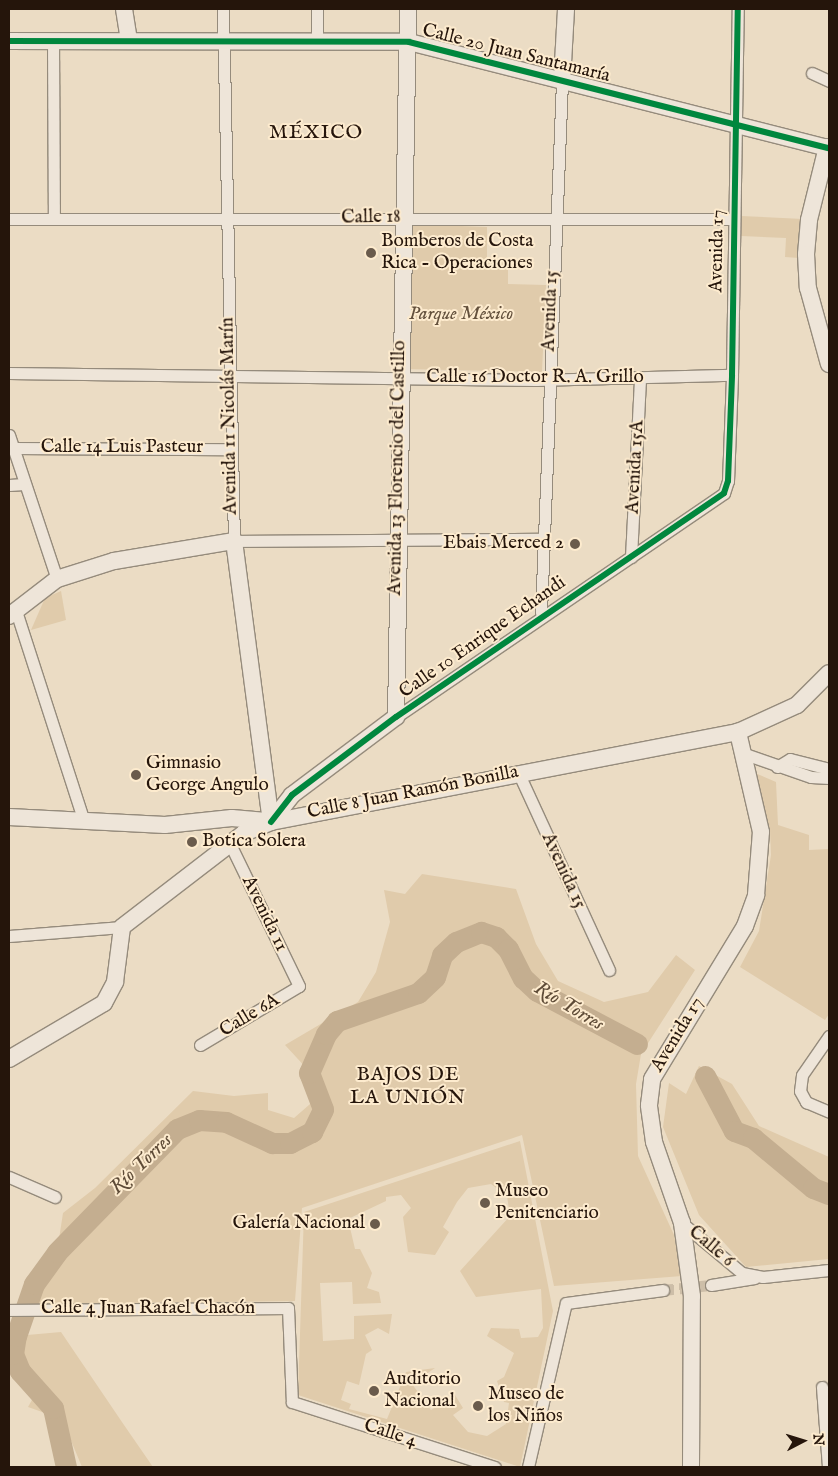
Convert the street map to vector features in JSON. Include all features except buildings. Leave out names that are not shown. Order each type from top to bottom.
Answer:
[{"type":"street","points":[[124,9],[129,40]]},
{"type":"street","name":"Avenida 11 Nicolás Marín","points":[[223,9],[229,378],[234,541],[271,822]]},
{"type":"street","points":[[317,9],[318,41]]},
{"type":"street","name":"Avenida 13 Florencio del Castillo","points":[[396,717],[396,540],[410,42],[408,9]]},
{"type":"street","name":"Avenida 15","points":[[541,613],[542,539],[555,217],[566,9]]},
{"type":"street","name":"Avenida 17","points":[[724,493],[728,481],[732,375],[734,124],[738,9]]},
{"type":"street","name":"Calle 20 Juan Santamaría","points":[[9,41],[410,42],[828,147]]},
{"type":"street","points":[[52,41],[54,219]]},
{"type":"street","points":[[812,73],[829,81]]},
{"type":"street","points":[[828,147],[808,220],[806,254],[808,288],[824,330],[829,364]]},
{"type":"street","name":"Calle 18","points":[[9,219],[226,220],[404,217],[733,219]]},
{"type":"street","name":"Calle 16 Doctor R. A. Grillo","points":[[9,373],[229,378],[549,380],[732,375]]},
{"type":"street","name":"Avenida 15A","points":[[631,557],[640,378]]},
{"type":"street","points":[[9,435],[58,580]]},
{"type":"street","name":"Calle 14 Luis Pasteur","points":[[13,448],[231,449]]},
{"type":"street","points":[[9,485],[24,484]]},
{"type":"street","name":"Calle 10 Enrique Echandi","points":[[271,822],[292,795],[396,717],[541,613],[631,557],[724,493]]},
{"type":"street","points":[[84,822],[12,614],[58,580],[122,559],[234,541],[542,539]]},
{"type":"street","name":"Calle 8 Juan Ramón Bonilla","points":[[122,927],[229,842],[271,822],[518,772],[738,732],[797,705],[829,673]]},
{"type":"street","name":"Avenida 17","points":[[691,1467],[692,1296],[682,1223],[654,1142],[652,1079],[745,926],[756,895],[761,832],[738,732]]},
{"type":"street","points":[[742,753],[776,767],[829,778]]},
{"type":"street","points":[[776,767],[790,759],[829,769]]},
{"type":"street","name":"Avenida 15","points":[[518,772],[609,970]]},
{"type":"street","points":[[9,817],[84,822],[271,822]]},
{"type":"street","name":"Avenida 11","points":[[229,842],[299,986]]},
{"type":"street","points":[[9,936],[122,927],[115,982],[104,1003],[9,1059]]},
{"type":"street","name":"Calle 6A","points":[[200,1045],[299,986]]},
{"type":"street","points":[[829,1036],[802,1075],[800,1091],[806,1102],[829,1112]]},
{"type":"street","points":[[9,1177],[55,1197]]},
{"type":"street","name":"Calle 6","points":[[682,1223],[736,1269],[763,1277],[829,1270]]},
{"type":"street","points":[[711,1285],[763,1277]]},
{"type":"street","points":[[528,1467],[566,1303],[663,1290]]},
{"type":"street","name":"Calle 4 Juan Rafael Chacón","points":[[12,1310],[288,1308],[290,1395]]},
{"type":"street","points":[[822,1386],[828,1467]]},
{"type":"street","name":"Calle 4","points":[[290,1395],[298,1404],[495,1467]]},
{"type":"green space","points":[[741,216],[803,219],[799,258],[785,257],[786,238],[741,236]]},
{"type":"green space","name":"Parque México","points":[[409,224],[487,227],[487,259],[508,260],[508,284],[546,285],[542,372],[403,369]]},
{"type":"green space","points":[[61,591],[66,620],[31,630],[45,598]]},
{"type":"green space","points":[[755,773],[776,782],[778,825],[809,835],[809,850],[829,849],[829,1014],[825,1020],[740,967],[759,931],[771,855],[770,831]]},
{"type":"green space","points":[[422,874],[516,889],[536,944],[558,981],[604,1002],[648,992],[676,955],[695,970],[641,1054],[636,1084],[638,1156],[674,1235],[682,1276],[554,1286],[522,1135],[302,1208],[295,1301],[27,1304],[34,1284],[57,1252],[63,1213],[95,1188],[193,1091],[234,1096],[268,1093],[268,1110],[294,1118],[317,1098],[321,1084],[285,1045],[358,1002],[376,972],[390,922],[384,890],[405,894]]},
{"type":"green space","points":[[699,1066],[732,1084],[759,1126],[829,1157],[829,1259],[746,1267],[699,1215],[663,1127],[669,1083],[686,1094]]},
{"type":"green space","points":[[520,1141],[553,1311],[520,1467],[298,1395],[304,1212]],"holes":[[[491,1184],[507,1196],[510,1216],[460,1271],[476,1297],[541,1289],[543,1328],[538,1337],[521,1338],[519,1329],[491,1328],[487,1336],[514,1353],[504,1377],[497,1381],[504,1402],[509,1403],[506,1424],[487,1436],[468,1432],[453,1415],[463,1408],[455,1395],[431,1410],[412,1384],[435,1368],[406,1372],[387,1419],[349,1409],[351,1404],[341,1400],[347,1381],[359,1385],[366,1354],[372,1350],[365,1335],[378,1328],[389,1334],[392,1314],[354,1316],[354,1339],[323,1341],[320,1283],[352,1282],[353,1304],[381,1303],[379,1292],[367,1288],[372,1273],[360,1249],[355,1249],[348,1219],[386,1201],[386,1197],[401,1195],[411,1208],[403,1217],[408,1252],[435,1255],[449,1232],[443,1227],[457,1202],[468,1188]]]},
{"type":"green space","points":[[61,1332],[153,1467],[82,1467],[62,1419],[28,1407],[37,1391],[13,1354],[16,1336]]},
{"type":"waterway","name":"Río Torres","points":[[66,1467],[53,1408],[20,1371],[13,1354],[16,1336],[34,1284],[57,1252],[177,1129],[199,1120],[226,1122],[272,1143],[290,1143],[312,1132],[323,1109],[309,1073],[326,1034],[337,1021],[418,993],[435,977],[442,955],[456,942],[481,932],[496,937],[508,949],[523,978],[537,991],[637,1044]]},
{"type":"waterway","name":"Río Torres","points":[[705,1076],[734,1131],[753,1138],[813,1188],[829,1194]]},
{"type":"tunnel","points":[[663,1290],[711,1285]]},
{"type":"cycle path","points":[[271,822],[292,795],[396,717],[724,493],[728,481],[732,375],[738,9]]},
{"type":"cycle path","points":[[9,41],[409,42],[829,148]]},
{"type":"place","name":"Bomberos de Costa Rica - Operaciones","points":[[371,253]]},
{"type":"place","name":"Ebais Merced 2","points":[[575,544]]},
{"type":"place","name":"Gimnasio George Angulo","points":[[136,775]]},
{"type":"place","name":"Botica Solera","points":[[192,842]]},
{"type":"place","name":"Museo Penitenciario","points":[[485,1203]]},
{"type":"place","name":"Galería Nacional","points":[[375,1224]]},
{"type":"place","name":"Auditorio Nacional","points":[[374,1391]]},
{"type":"place","name":"Museo de los Niños","points":[[478,1406]]},
{"type":"district","name":"MÉXICO","points":[[316,132]]},
{"type":"district","name":"BAJOS DE LA UNIÓN","points":[[408,1086]]}]
